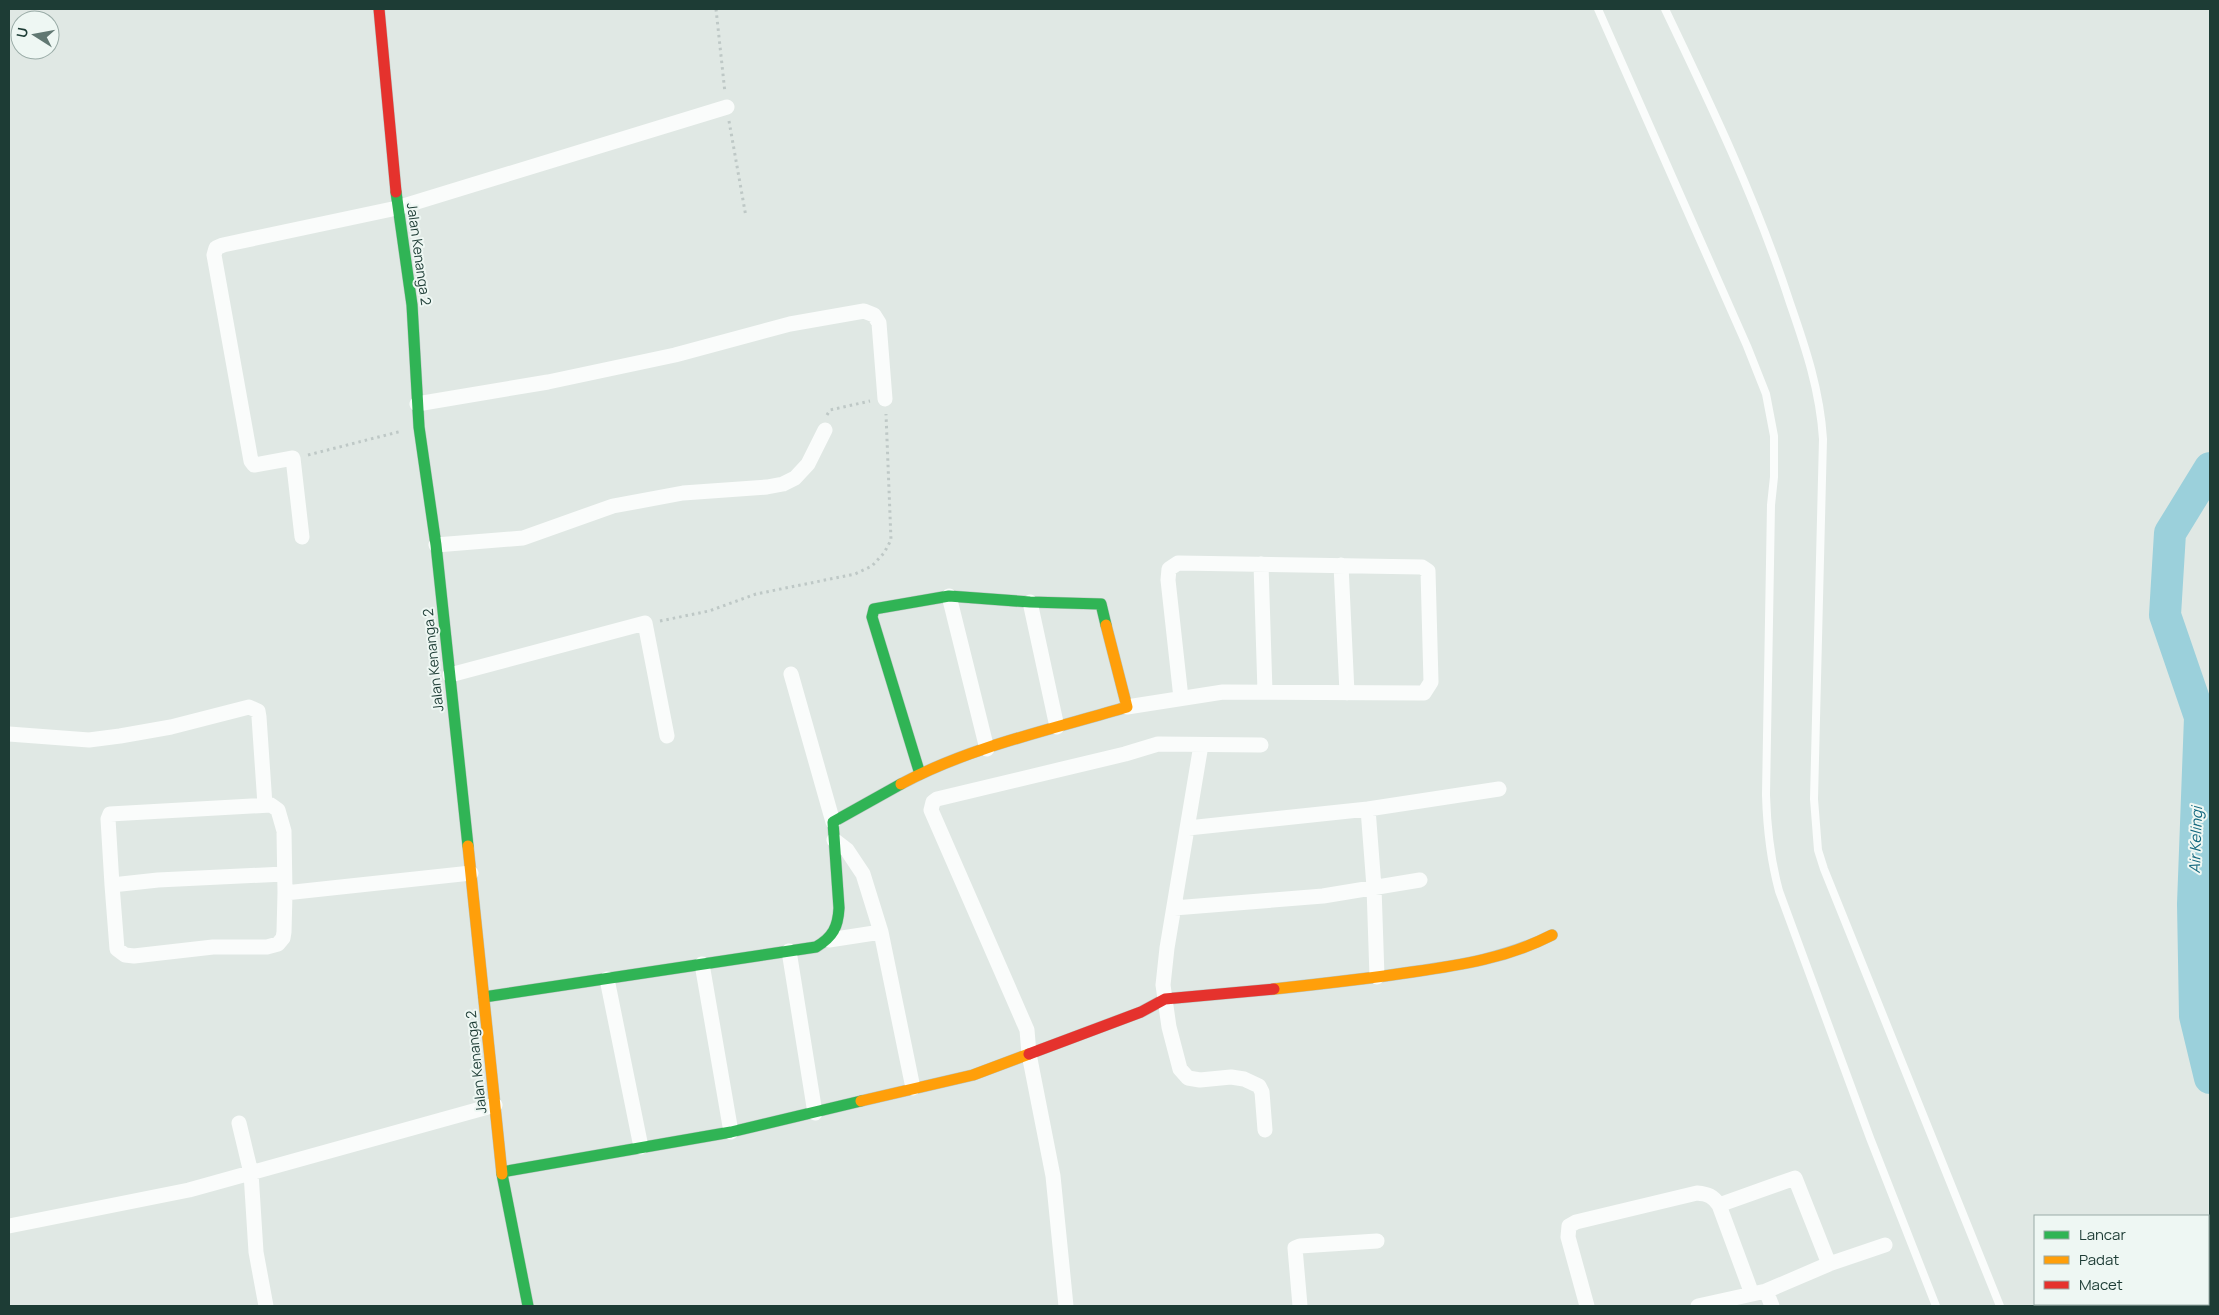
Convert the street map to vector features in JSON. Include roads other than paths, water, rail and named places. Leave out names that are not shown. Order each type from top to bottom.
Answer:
[{"type":"street","name":"Jalan Kenanga 2","points":[[379,9],[397,208],[412,305],[419,427],[436,545],[502,1172],[528,1306]]},
{"type":"street","points":[[302,537],[293,458],[254,465],[251,461],[214,255],[216,248],[397,208],[726,107]]},
{"type":"street","points":[[417,404],[557,380],[675,355],[790,324],[864,311],[874,316],[879,323],[885,399]]},
{"type":"street","points":[[436,545],[524,538],[614,506],[683,493],[783,484],[795,478],[808,464],[825,430]]},
{"type":"street","points":[[833,822],[920,774],[987,748],[1127,707],[1223,692],[1424,693],[1432,682],[1428,571],[1422,566],[1178,563],[1169,569],[1168,580],[1181,698]]},
{"type":"street","points":[[1261,564],[1265,692]]},
{"type":"street","points":[[1341,565],[1348,693]]},
{"type":"street","points":[[920,774],[872,617],[874,609],[949,596],[1030,602],[1101,604],[1127,707]]},
{"type":"street","points":[[949,596],[987,748]]},
{"type":"street","points":[[1030,602],[1057,727]]},
{"type":"street","points":[[450,676],[645,623],[667,736]]},
{"type":"street","points":[[791,674],[833,822],[840,908],[835,932],[829,940]]},
{"type":"street","points":[[9,734],[89,740],[171,727],[249,707],[254,708],[258,711],[259,717],[265,805]]},
{"type":"street","points":[[1066,1306],[1053,1176],[1029,1054],[1027,1030],[931,810],[933,802],[937,798],[1125,754],[1158,744],[1261,745]]},
{"type":"street","points":[[1201,745],[1163,985],[1169,1028],[1183,1074],[1188,1078],[1200,1080],[1231,1077],[1253,1081],[1259,1086],[1262,1092],[1265,1130]]},
{"type":"street","points":[[1188,828],[1368,809],[1499,789]]},
{"type":"street","points":[[271,805],[278,810],[284,832],[284,874],[283,938],[278,944],[266,947],[213,947],[134,956],[125,955],[117,949],[108,819],[110,814],[271,805]]},
{"type":"street","points":[[1368,809],[1374,887],[1377,977]]},
{"type":"street","points":[[834,840],[846,850],[863,874],[881,932],[913,1088]]},
{"type":"street","points":[[285,893],[471,873]]},
{"type":"street","points":[[112,884],[284,874]]},
{"type":"street","points":[[1174,908],[1323,896],[1420,880]]},
{"type":"street","points":[[484,997],[816,947],[829,940],[881,932]]},
{"type":"street","points":[[502,1172],[731,1132],[972,1075],[1141,1012],[1165,1000],[1337,983],[1486,960],[1531,947],[1552,935]]},
{"type":"street","points":[[789,951],[815,1113]]},
{"type":"street","points":[[702,964],[731,1132]]},
{"type":"street","points":[[607,978],[640,1147]]},
{"type":"street","points":[[9,1226],[182,1191],[495,1105]]},
{"type":"street","points":[[238,1123],[251,1173],[256,1252],[266,1306]]},
{"type":"street","points":[[1719,1205],[1795,1178],[1829,1264]]},
{"type":"street","points":[[1586,1306],[1568,1236],[1569,1226],[1697,1193],[1713,1197],[1719,1205],[1759,1293],[1772,1306]]},
{"type":"street","points":[[1300,1306],[1295,1248],[1300,1246],[1377,1241]]},
{"type":"street","points":[[1698,1306],[1759,1293],[1829,1264],[1885,1245]]},
{"type":"lane","points":[[1598,9],[1747,346],[1766,394],[1774,436],[1775,455],[1771,505],[1766,795],[1768,841],[1771,860],[1779,891],[1870,1138],[1936,1306]]},
{"type":"lane","points":[[1665,9],[1716,116],[1767,236],[1806,350],[1818,394],[1824,439],[1814,799],[1818,850],[1848,932],[2000,1306]]},
{"type":"waterway","name":"Air Kelingi","points":[[2210,468],[2170,533],[2165,615],[2200,717],[2193,904],[2195,1016],[2210,1078]]}]
